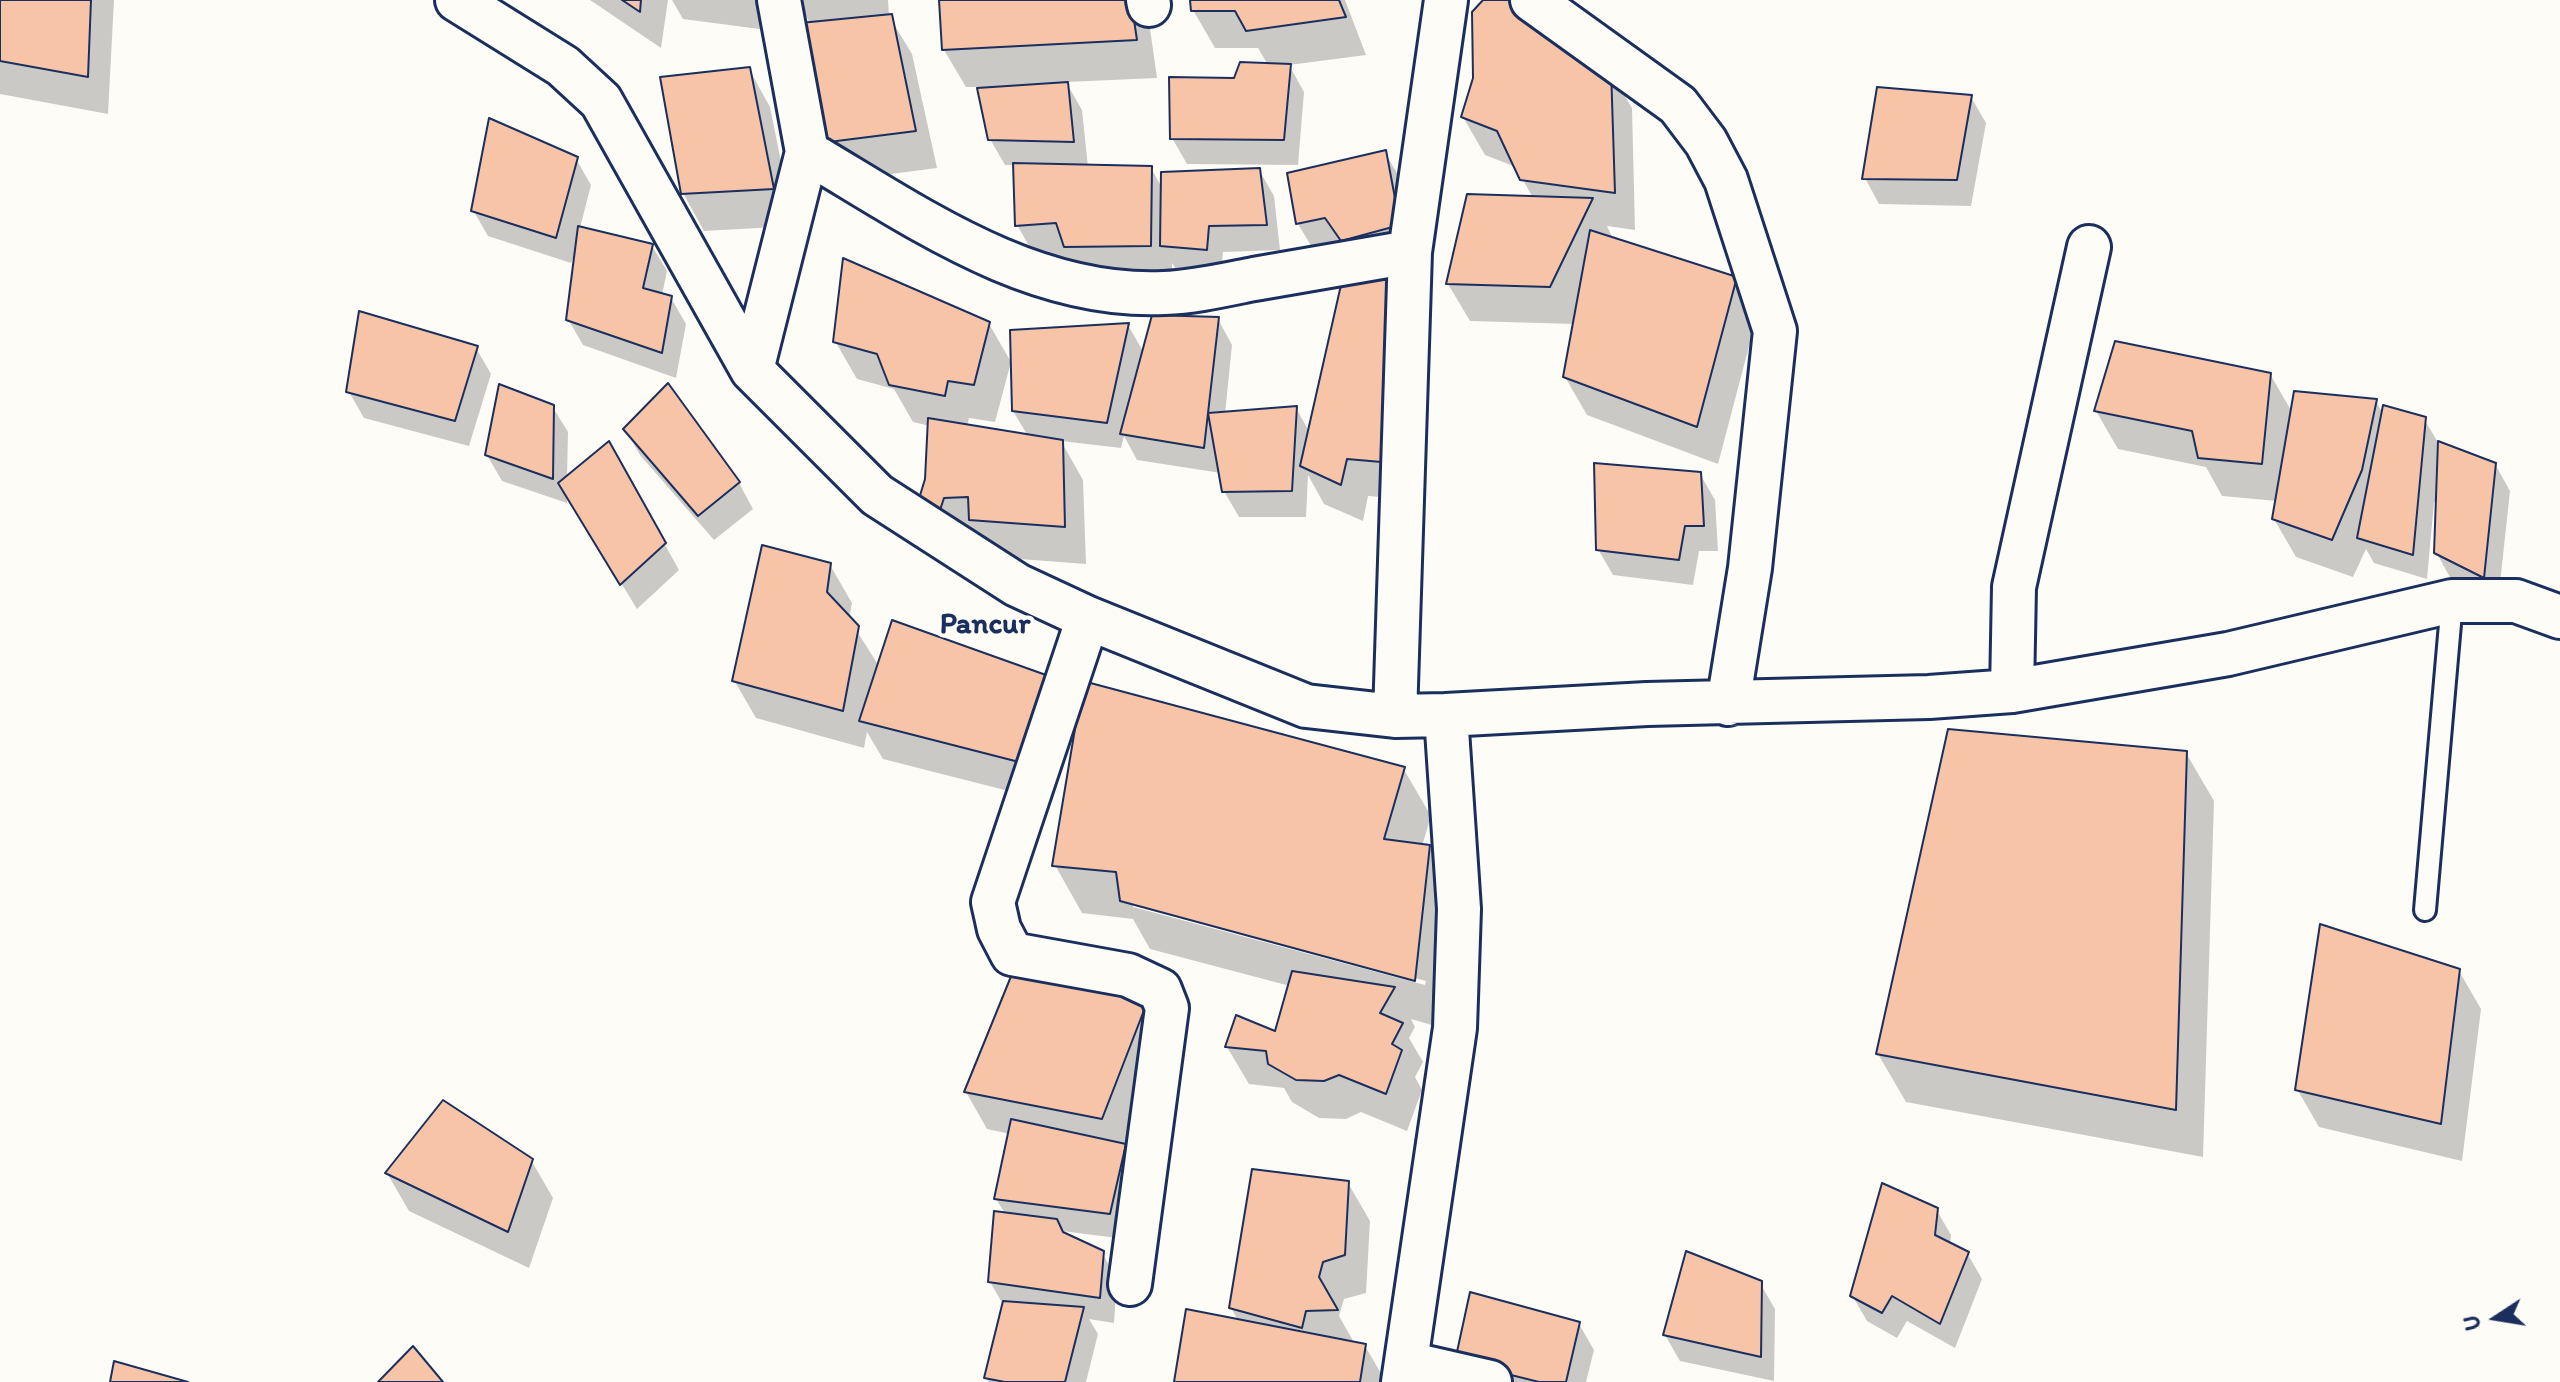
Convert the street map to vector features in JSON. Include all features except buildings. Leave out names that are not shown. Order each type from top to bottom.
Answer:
[{"type":"street","points":[[457,0],[563,66],[601,101],[676,240],[752,370],[877,495],[1017,585],[1088,618],[1306,706],[1395,716],[1446,715],[1647,704],[1852,701],[2012,691],[2228,654],[2452,601],[2516,601],[2560,617]]},
{"type":"street","points":[[752,370],[807,152],[779,0]]},
{"type":"street","points":[[1395,716],[1410,252],[1446,0]]},
{"type":"street","points":[[1532,0],[1678,105],[1706,142],[1726,180],[1775,331],[1750,568],[1728,704]]},
{"type":"street","points":[[807,152],[946,236],[1064,283],[1093,288],[1164,293],[1204,290],[1410,252]]},
{"type":"street","points":[[2012,691],[2014,587],[2089,247]]},
{"type":"street","points":[[1088,618],[993,902],[999,929],[1012,954],[1128,975],[1160,990],[1167,1008],[1130,1284]]},
{"type":"street","points":[[1446,715],[1459,909],[1455,1028],[1405,1373],[1490,1382]]},
{"type":"lane","points":[[2425,910],[2452,601]]},
{"type":"district","name":"Pancur","points":[[985,625]]}]
